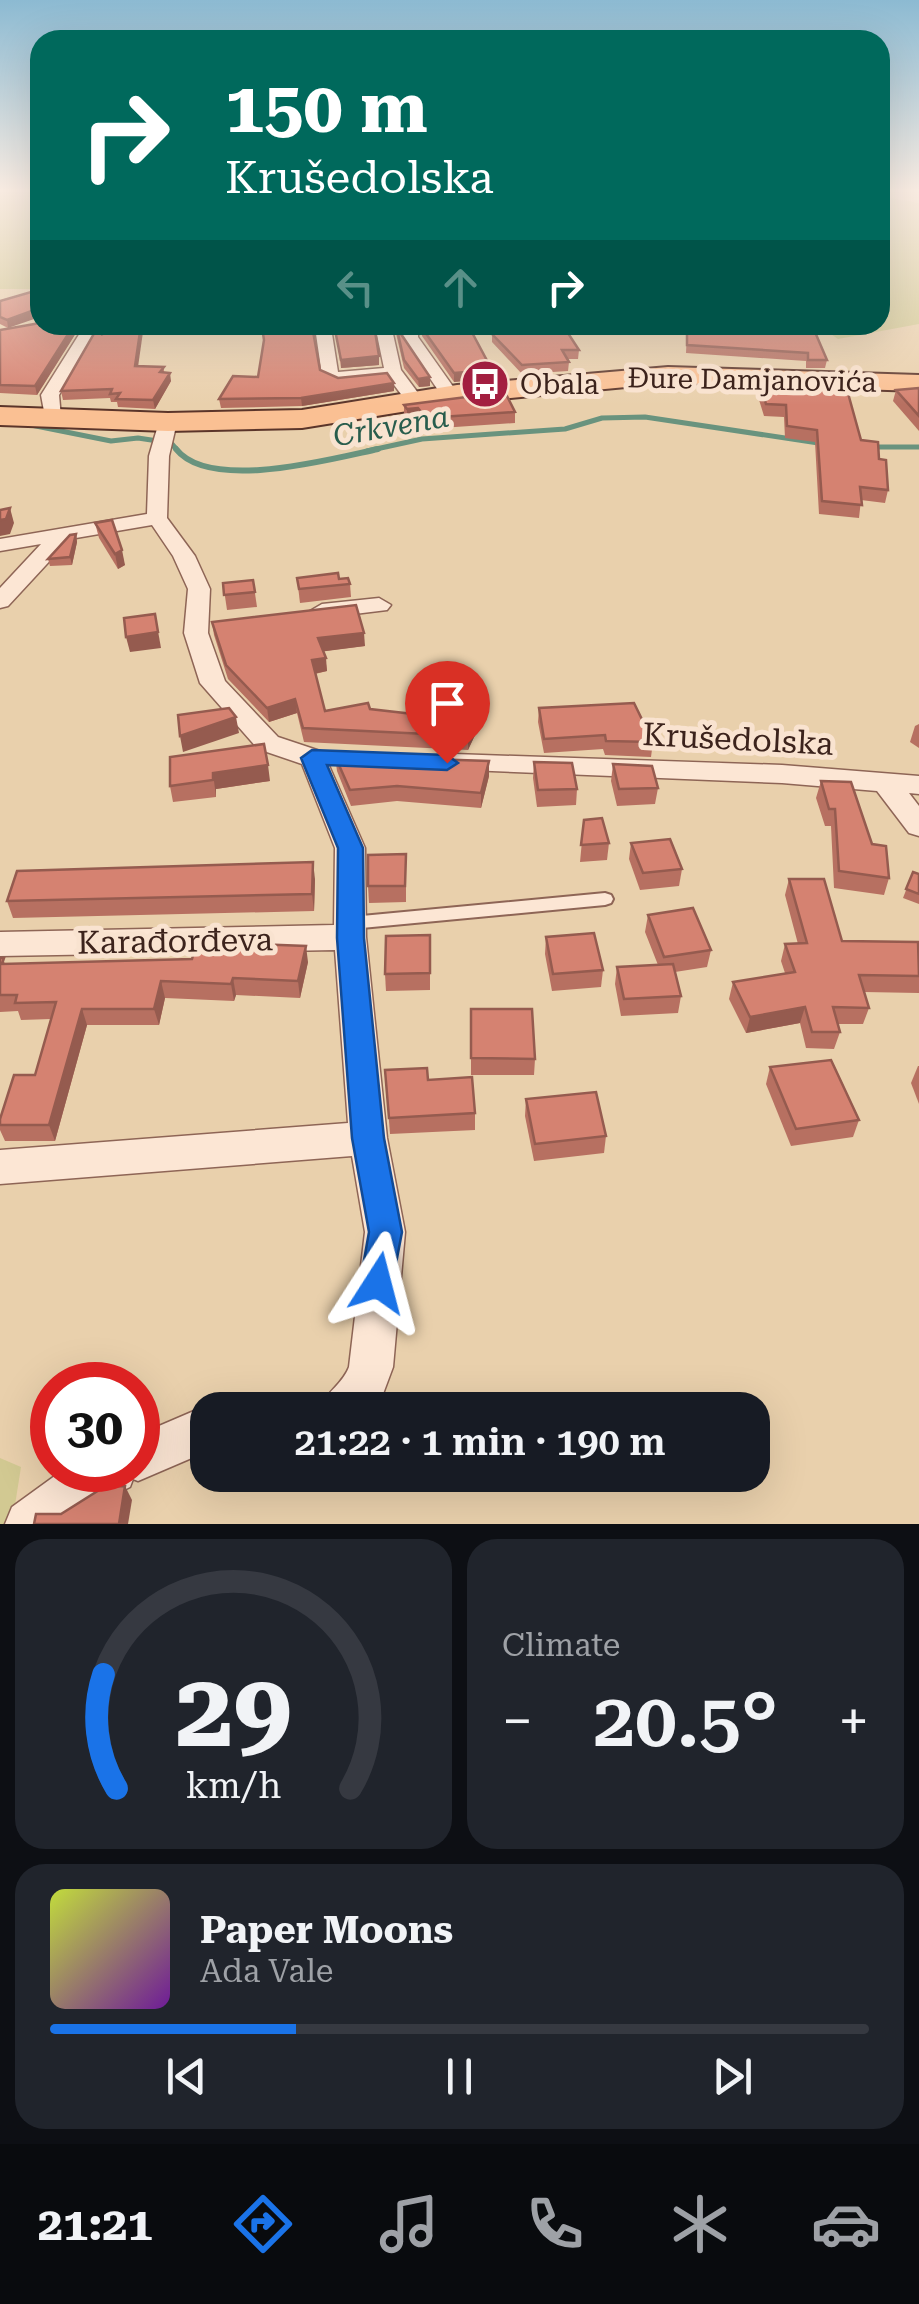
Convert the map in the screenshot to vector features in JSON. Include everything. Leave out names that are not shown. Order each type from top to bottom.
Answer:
[{"type":"main road","name":"Đure Damjanovića","points":[[163,437],[450,395],[668,375],[919,384]]},
{"type":"main road","points":[[0,416],[52,418],[163,437]]},
{"type":"street","points":[[52,418],[50,394],[87,335]]},
{"type":"street","points":[[324,335],[330,375],[338,378],[394,372]]},
{"type":"street","points":[[385,335],[394,372],[415,402]]},
{"type":"street","points":[[410,335],[450,395]]},
{"type":"street","points":[[163,437],[156,518],[184,556],[199,589],[196,633],[213,684],[268,744],[312,758],[346,759]]},
{"type":"street","points":[[0,546],[156,518]]},
{"type":"street","points":[[0,600],[62,536]]},
{"type":"street","points":[[300,614],[379,606]]},
{"type":"street","points":[[196,624],[226,621]]},
{"type":"street","points":[[312,758],[350,848],[350,930],[368,1138],[386,1232],[371,1367],[362,1392]]},
{"type":"street","name":"Krušedolska","points":[[432,762],[782,774],[919,785]]},
{"type":"street","points":[[888,785],[919,826]]},
{"type":"street","name":"Karađorđeva","points":[[0,944],[350,930]]},
{"type":"street","points":[[0,1167],[368,1138]]},
{"type":"street","points":[[160,1449],[190,1436]]},
{"type":"street","points":[[30,1524],[72,1492]]},
{"type":"lane","points":[[350,930],[605,900]]},
{"type":"shaded area","points":[[0,263],[30,263],[30,335],[890,335],[890,263],[919,263],[919,1524],[0,1524]]},
{"type":"shaded area","points":[[0,263],[30,263],[30,289],[0,289]]},
{"type":"shaded area","points":[[890,263],[919,263],[919,324],[890,329]]},
{"type":"shaded area","points":[[0,1458],[21,1467],[12,1524],[0,1524]]},
{"type":"building","points":[[30,293],[30,312],[7,320],[0,317],[0,301]]},
{"type":"building","points":[[30,325],[30,335],[68,335],[35,386],[0,385],[0,330]]},
{"type":"building","points":[[93,335],[140,335],[135,366],[164,367],[160,372],[170,373],[153,400],[116,399],[120,393],[110,394],[112,389],[61,391]]},
{"type":"building","points":[[263,335],[314,335],[320,370],[338,378],[387,373],[394,383],[301,398],[219,399],[233,376],[258,377]]},
{"type":"building","points":[[336,335],[376,335],[379,356],[341,360]]},
{"type":"building","points":[[398,335],[430,377],[418,379],[404,360]]},
{"type":"building","points":[[427,335],[473,335],[492,370],[454,373]]},
{"type":"building","points":[[493,335],[569,335],[579,350],[562,350],[569,362],[522,365]]},
{"type":"building","points":[[687,335],[816,335],[827,360],[808,360],[808,353],[687,345]]},
{"type":"building","points":[[758,378],[837,381],[846,386],[861,440],[878,442],[879,459],[886,460],[888,490],[860,487],[862,505],[822,501],[817,430],[787,426],[786,405],[766,404]]},
{"type":"building","points":[[919,388],[919,416],[896,390]]},
{"type":"building","points":[[505,392],[515,412],[426,418],[418,408],[407,409],[404,405]]},
{"type":"building","points":[[10,508],[6,519],[0,520],[0,510]]},
{"type":"building","points":[[112,520],[122,550],[115,554],[95,523]]},
{"type":"building","points":[[76,534],[70,557],[48,559],[70,535]]},
{"type":"building","points":[[338,573],[339,579],[348,578],[350,584],[299,589],[297,578]]},
{"type":"building","points":[[253,580],[255,592],[224,595],[223,583]]},
{"type":"building","points":[[356,605],[364,633],[318,638],[326,658],[312,660],[325,711],[368,703],[370,709],[475,721],[468,736],[303,728],[295,699],[267,708],[226,665],[212,622]]},
{"type":"building","points":[[155,614],[158,632],[126,637],[124,618]]},
{"type":"building","points":[[634,703],[653,742],[606,741],[605,735],[544,739],[539,708]]},
{"type":"building","points":[[229,708],[236,717],[180,736],[178,715]]},
{"type":"building","points":[[264,744],[268,765],[213,773],[213,780],[170,786],[170,757]]},
{"type":"building","points":[[335,756],[489,761],[481,793],[397,786],[350,790]]},
{"type":"building","points":[[534,762],[572,763],[577,789],[538,790]]},
{"type":"building","points":[[613,764],[652,766],[658,788],[619,789]]},
{"type":"building","points":[[821,781],[851,782],[872,844],[886,846],[889,878],[839,871],[835,809],[829,809]]},
{"type":"building","points":[[602,818],[609,843],[581,845],[584,820]]},
{"type":"building","points":[[670,839],[682,869],[643,873],[631,843]]},
{"type":"building","points":[[406,854],[405,886],[368,886],[368,855]]},
{"type":"building","points":[[313,862],[312,894],[7,901],[17,871]]},
{"type":"building","points":[[913,872],[919,874],[919,894],[906,889]]},
{"type":"building","points":[[789,879],[824,879],[842,941],[918,942],[919,976],[859,975],[869,1008],[833,1007],[840,1032],[812,1032],[805,1007],[750,1017],[733,982],[795,972],[785,944],[807,943]]},
{"type":"building","points":[[693,908],[711,950],[664,957],[648,915]]},
{"type":"building","points":[[594,933],[603,970],[553,974],[546,937]]},
{"type":"building","points":[[430,935],[430,973],[385,974],[386,936]]},
{"type":"building","points":[[197,942],[306,946],[298,981],[161,981],[154,1009],[82,1009],[49,1125],[0,1125],[14,1075],[35,1075],[56,1002],[15,1003],[17,995],[0,995],[0,958],[4,958],[2,964],[192,959]]},
{"type":"building","points":[[673,964],[681,996],[624,999],[617,967]]},
{"type":"building","points":[[471,1009],[532,1009],[535,1059],[471,1058]]},
{"type":"building","points":[[831,1060],[859,1120],[796,1129],[770,1067]]},
{"type":"building","points":[[427,1068],[428,1080],[472,1077],[475,1113],[389,1118],[385,1070]]},
{"type":"building","points":[[596,1092],[606,1136],[535,1144],[526,1099]]},
{"type":"building","points":[[96,1492],[124,1492],[119,1524],[34,1524],[36,1514],[61,1514]]},
{"type":"waterway","name":"Crkvena","points":[[367,451],[422,439],[565,429],[602,418],[645,417],[825,444]]},
{"type":"waterway","name":"Crkvena","points":[[31,425],[111,441],[138,438],[171,443],[177,450]]},
{"type":"waterway","name":"Crkvena","points":[[869,447],[919,447]]},
{"type":"waterway","name":"Crkvena","points":[[177,450],[193,462],[242,471],[302,465],[378,449]]},
{"type":"place","name":"Obala","points":[[485,384]]},
{"type":"route","points":[[378,1283],[386,1232],[368,1138],[350,938],[350,848],[312,758],[447,763]]}]
